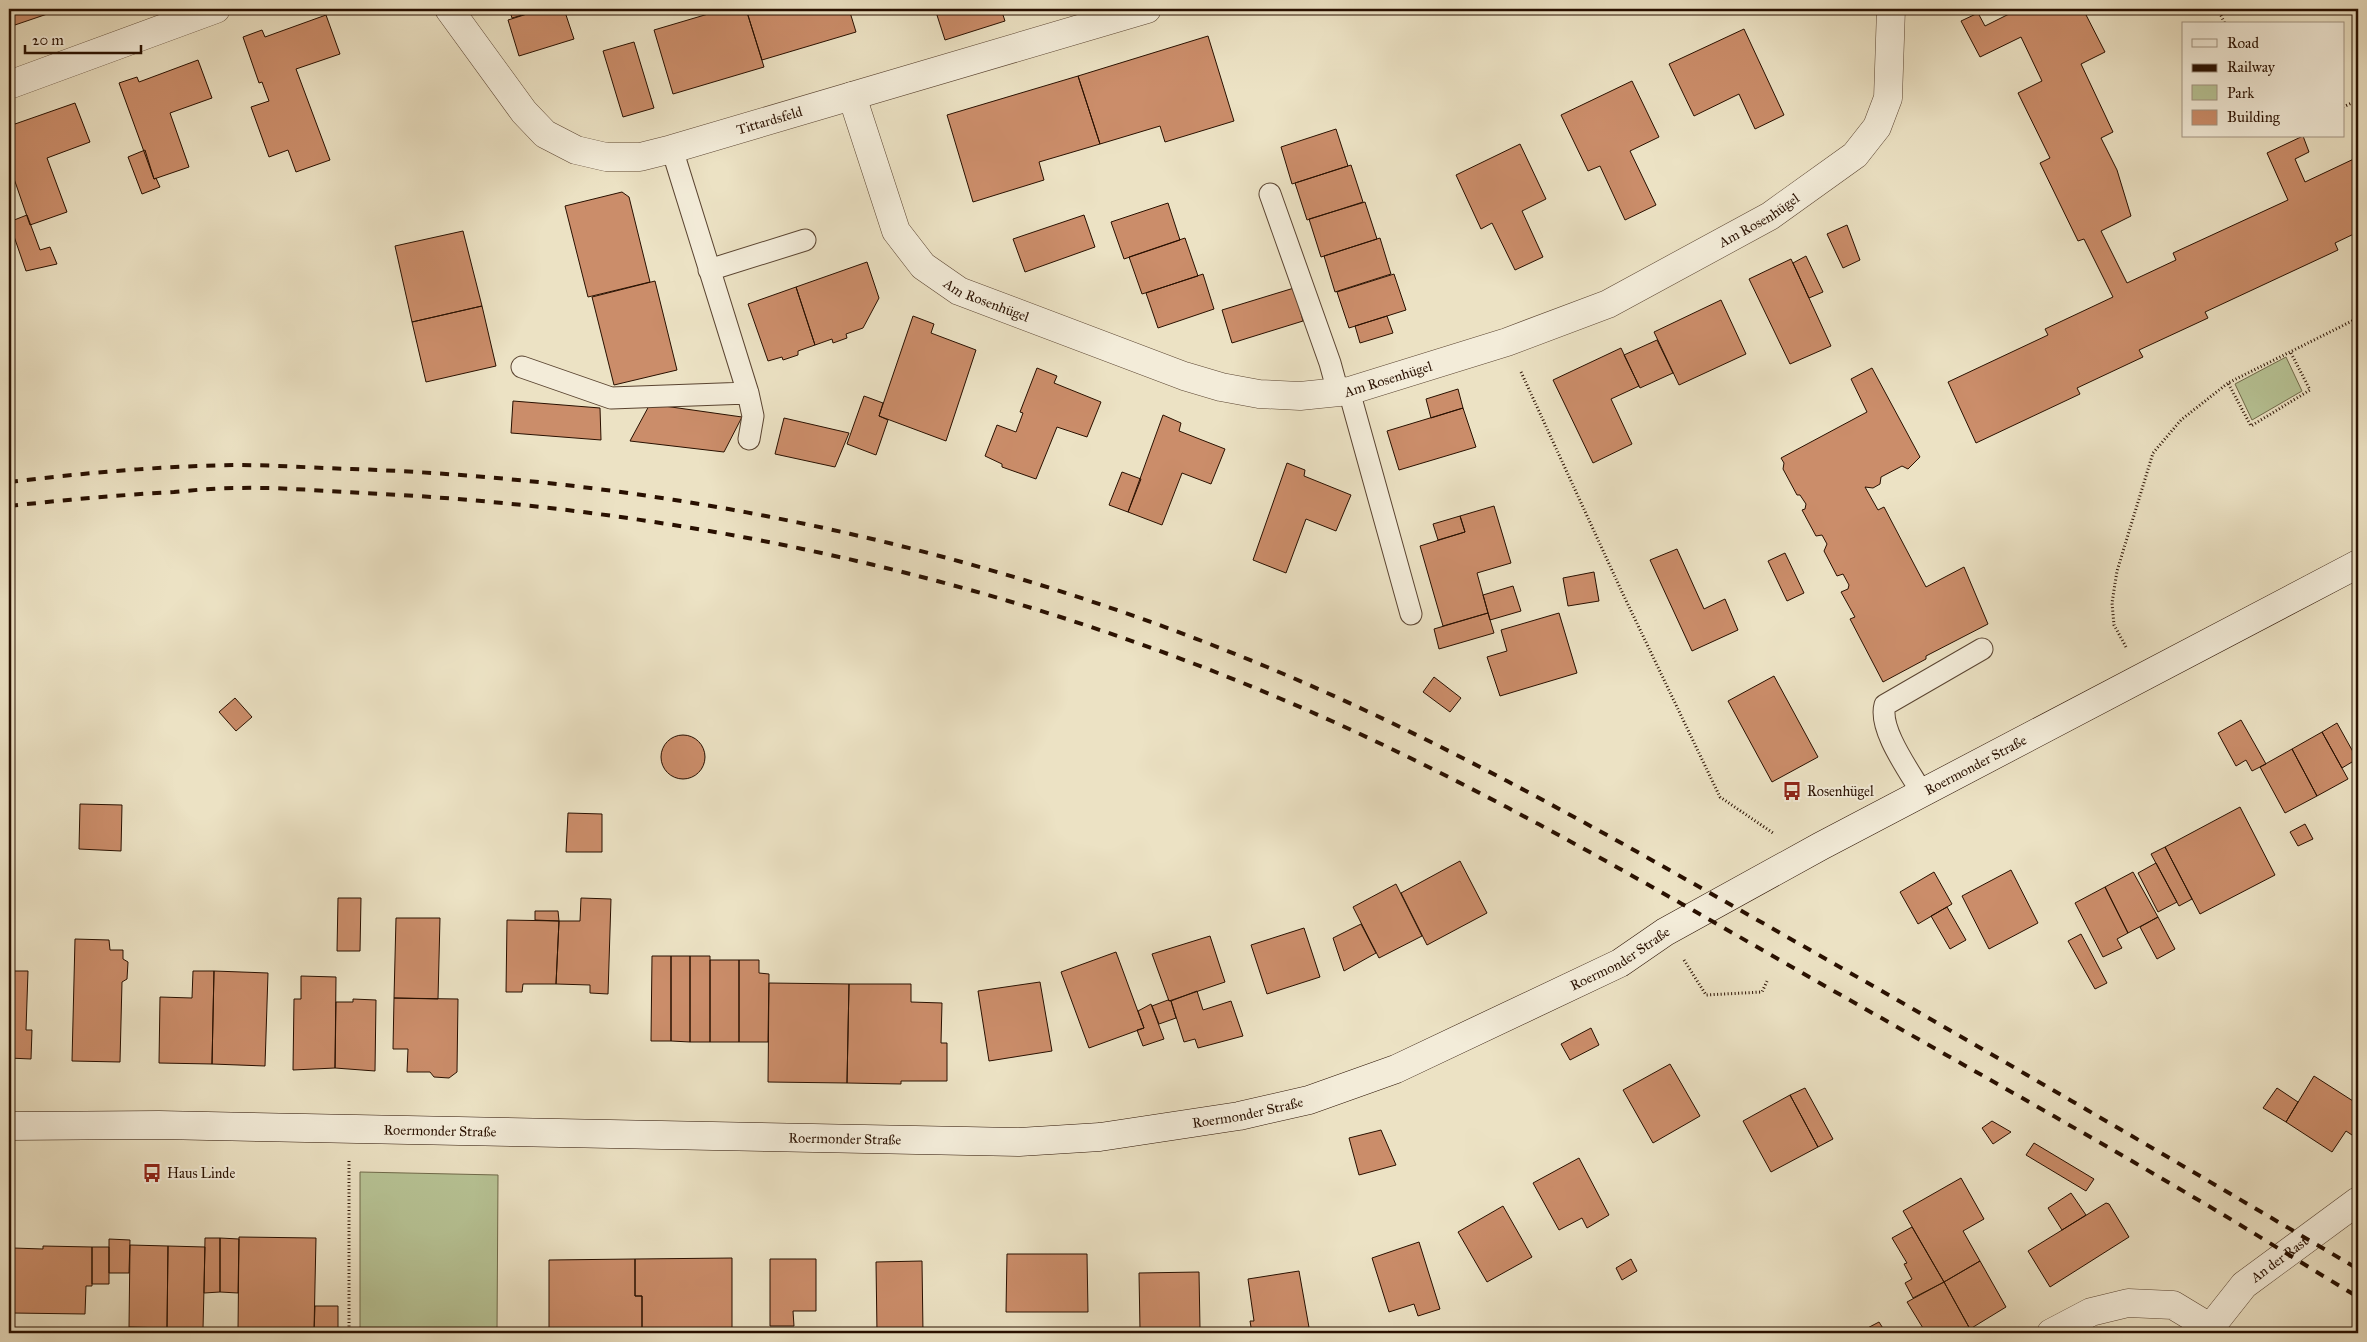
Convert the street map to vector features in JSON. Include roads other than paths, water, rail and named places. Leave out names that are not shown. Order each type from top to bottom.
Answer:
[{"type":"street","points":[[9,85],[216,9]]},
{"type":"street","name":"Tittardsfeld","points":[[449,9],[524,112],[545,134],[576,150],[606,157],[640,157],[672,149],[1147,9]]},
{"type":"street","name":"Am Rosenhügel","points":[[852,96],[896,231],[923,266],[959,292],[1184,376],[1221,387],[1260,394],[1300,396],[1343,392],[1507,342],[1608,304],[1770,216],[1855,155],[1877,127],[1888,98],[1891,9]]},
{"type":"street","name":"Roermonder Straße","points":[[9,1126],[349,1129],[1019,1142],[1100,1136],[1239,1116],[1309,1100],[1396,1069],[1620,963],[1665,932],[1922,793],[2358,564]]},
{"type":"street","name":"An der Rast","points":[[2051,1333],[2091,1312],[2128,1303],[2174,1306],[2208,1331],[2244,1285],[2358,1201]]},
{"type":"lane","points":[[672,149],[748,393],[753,416],[749,439]]},
{"type":"lane","points":[[1270,194],[1330,363],[1343,392],[1411,614]]},
{"type":"lane","points":[[709,270],[805,240]]},
{"type":"lane","points":[[522,367],[611,398],[748,393]]},
{"type":"lane","points":[[1922,793],[1887,729],[1883,713],[1885,705],[1982,649]]},
{"type":"railway","points":[[9,482],[123,470],[266,465],[470,476],[587,488],[703,505],[818,527],[932,554],[1045,587],[1157,624],[1333,695],[1525,791],[1775,930],[2067,1098],[2358,1269]]},
{"type":"railway","points":[[9,506],[112,496],[237,488],[300,489],[482,501],[599,514],[715,532],[830,555],[945,583],[1058,616],[1169,654],[1279,698],[1465,785],[1645,883],[2104,1145],[2358,1297]]},
{"type":"place","name":"Rosenhügel","points":[[1792,791]]},
{"type":"place","name":"Haus Linde","points":[[152,1173]]}]
